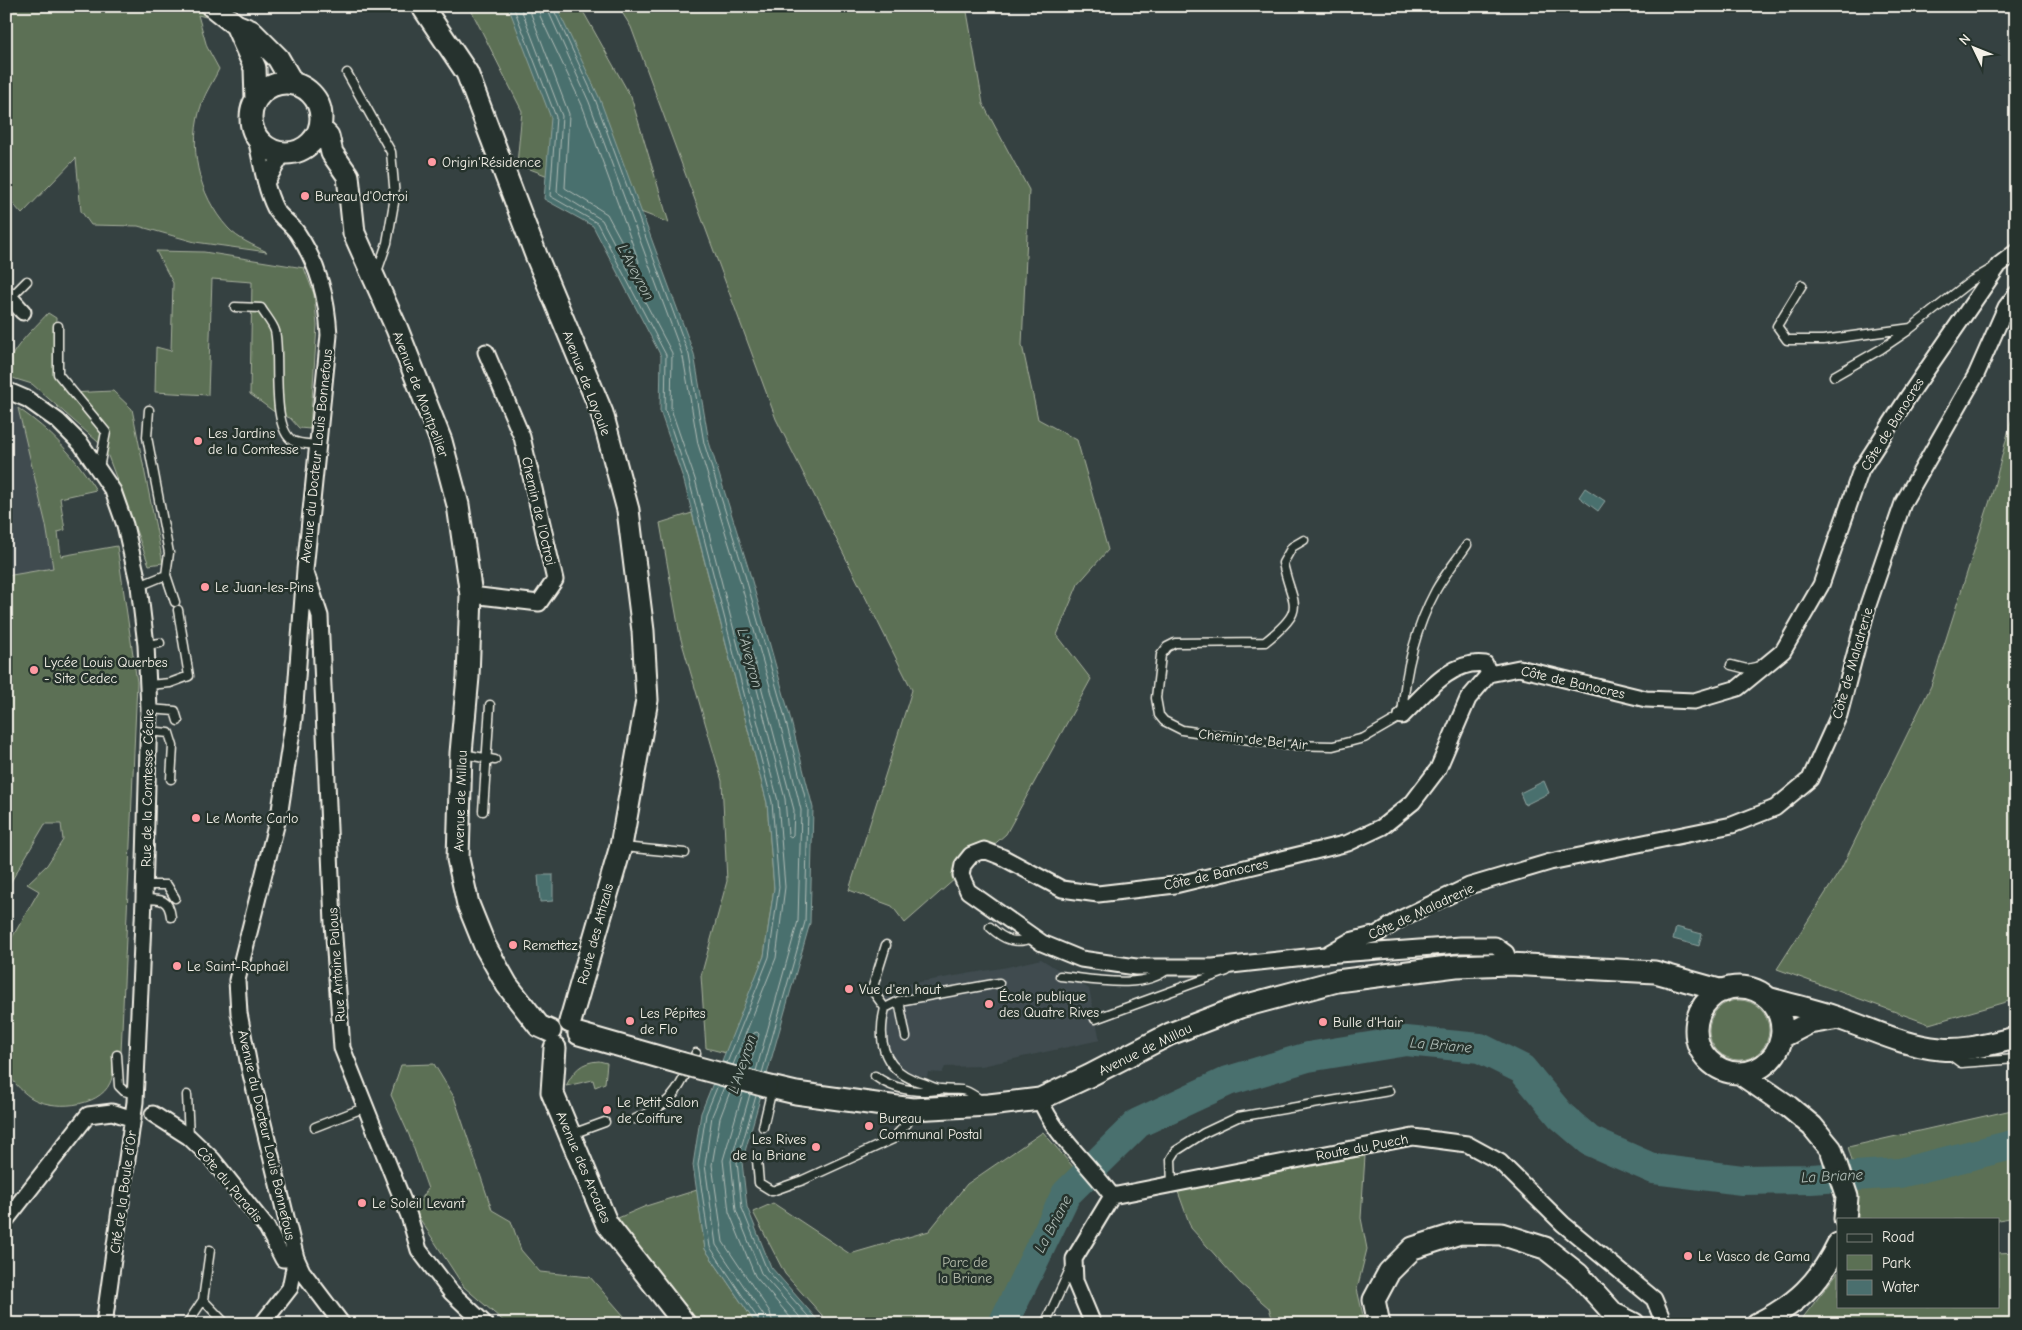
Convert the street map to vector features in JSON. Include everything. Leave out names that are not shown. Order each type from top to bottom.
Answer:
[{"type":"main road","points":[[212,6],[236,25],[251,31],[278,58],[293,84]]},
{"type":"main road","name":"Avenue de Layoule","points":[[422,6],[467,73],[536,256],[602,413],[628,510],[643,631],[648,700],[620,846]]},
{"type":"main road","points":[[236,25],[255,68],[256,100],[252,111],[251,123],[255,134],[262,143],[272,150],[332,153]]},
{"type":"main road","points":[[256,100],[272,86],[282,83],[304,88],[313,95],[319,105],[321,116],[320,128],[315,138],[307,146],[290,152]]},
{"type":"main road","name":"Avenue de Montpellier","points":[[320,128],[328,136],[332,153],[348,176],[354,233],[447,440],[470,594],[468,677]]},
{"type":"main road","name":"Avenue de Millau","points":[[468,677],[461,753],[458,859],[468,904],[485,946],[508,985],[520,1001],[564,1036],[688,1058],[783,1088],[912,1110],[989,1105],[1040,1099],[1090,1076],[1170,1034],[1240,1007],[1337,981],[1456,966],[1510,964],[1655,972],[1723,991]]},
{"type":"main road","name":"Route des Attizals","points":[[564,1036],[620,846]]},
{"type":"main road","points":[[1676,979],[1701,1011]]},
{"type":"main road","points":[[1768,998],[1777,1009],[1782,1022],[1782,1037],[1777,1051],[1768,1062],[1751,1072],[1741,1074],[1726,1071],[1713,1065],[1703,1054],[1697,1040],[1697,1025],[1701,1011],[1714,996],[1723,991],[1746,988],[1768,998],[1839,1018],[1881,1036],[1942,1050],[1975,1047],[2016,1038]]},
{"type":"main road","points":[[1782,1037],[1809,1023],[1839,1018]]},
{"type":"main road","name":"Avenue des Arcades","points":[[564,1036],[552,1076],[552,1092],[607,1224],[685,1324]]},
{"type":"main road","points":[[1768,1062],[1789,1107]]},
{"type":"main road","points":[[1741,1074],[1789,1107],[1812,1126],[1831,1149],[1847,1197],[1844,1218]]},
{"type":"main road","points":[[1379,1324],[1374,1300],[1389,1272],[1413,1248],[1460,1233],[1501,1234],[1545,1248],[1578,1274],[1614,1314],[1634,1324]]},
{"type":"main road","points":[[1757,1324],[1782,1312],[1811,1288],[1837,1246]]},
{"type":"street","name":"Avenue du Docteur Louis Bonnefous","points":[[255,134],[276,210],[297,232],[309,254],[327,304],[329,335],[304,570],[294,718],[280,810],[237,980],[239,1013],[249,1066],[296,1258],[290,1288],[262,1324]]},
{"type":"street","points":[[267,181],[290,152]]},
{"type":"street","name":"Côte de Banocres","points":[[1034,938],[968,891],[961,875],[963,865],[971,855],[984,850],[1002,857],[1062,889],[1098,894],[1175,885],[1348,843],[1382,827],[1413,802],[1438,768],[1468,699],[1489,674],[1519,668],[1646,699],[1694,701],[1738,688],[1783,651],[1821,585],[1861,470],[1908,397],[1999,264],[2016,252]]},
{"type":"street","name":"Côte de Maladrerie","points":[[1325,956],[1350,941],[1377,934],[1404,917],[1469,886],[1550,862],[1732,825],[1775,808],[1810,779],[1839,715],[1868,605],[1903,503],[1976,375],[2006,307],[2016,294]]},
{"type":"street","points":[[8,295],[22,312]]},
{"type":"street","name":"Chemin de l'Octroi","points":[[470,594],[539,603],[556,580],[522,438],[486,352]]},
{"type":"street","name":"Rue de la Comtesse Cécile","points":[[6,390],[27,398],[58,421],[99,468],[113,491],[125,525],[153,644],[147,732],[144,892],[136,1094],[133,1119]]},
{"type":"street","name":"Rue Antoine Palous","points":[[304,570],[320,616],[333,923],[342,1048],[409,1216],[419,1250],[451,1292],[485,1324]]},
{"type":"street","name":"Chemin de Bel Air","points":[[1402,716],[1454,668],[1472,662],[1485,664],[1489,674]]},
{"type":"street","points":[[1034,938],[1081,958],[1136,967],[1234,965],[1460,945],[1495,945],[1506,953],[1510,964]]},
{"type":"street","points":[[1040,1099],[1045,1113],[1110,1192],[1074,1259],[1075,1281],[1092,1324]]},
{"type":"street","name":"Cité de la Boule d'Or","points":[[6,1220],[88,1114],[112,1112],[133,1119],[104,1324]]},
{"type":"street","name":"Côte du Paradis","points":[[154,1114],[189,1137],[212,1159],[267,1228],[283,1259],[296,1258]]},
{"type":"street","name":"Route du Puech","points":[[1110,1192],[1172,1184],[1413,1137],[1467,1144],[1500,1162],[1563,1224],[1654,1299],[1661,1316],[1659,1324]]},
{"type":"street","points":[[296,1258],[302,1271],[342,1324]]},
{"type":"lane","points":[[347,73],[390,152],[395,197],[387,243],[374,278]]},
{"type":"lane","points":[[1834,376],[1881,350],[1971,281],[1999,264]]},
{"type":"lane","points":[[8,295],[27,282]]},
{"type":"lane","points":[[1802,285],[1777,326],[1787,340],[1823,340],[1911,328]]},
{"type":"lane","points":[[235,307],[260,308],[275,330],[279,406],[283,426],[290,438],[295,442],[316,445]]},
{"type":"lane","points":[[58,326],[58,374],[106,432],[99,468]]},
{"type":"lane","points":[[149,410],[146,437],[169,553],[166,575],[175,602]]},
{"type":"lane","name":"Chemin de Bel Air","points":[[1304,540],[1292,547],[1283,562],[1286,577],[1295,600],[1294,613],[1265,642],[1175,644],[1166,647],[1161,655],[1156,698],[1159,715],[1164,721],[1182,730],[1286,745],[1333,746],[1364,738],[1402,716]]},
{"type":"lane","points":[[1402,716],[1404,684],[1416,635],[1436,589],[1467,545]]},
{"type":"lane","points":[[139,586],[166,575]]},
{"type":"lane","points":[[149,685],[170,683],[189,676],[178,610]]},
{"type":"lane","points":[[1731,665],[1747,669],[1769,664]]},
{"type":"lane","points":[[482,811],[490,705]]},
{"type":"lane","points":[[149,709],[175,711],[178,721]]},
{"type":"lane","points":[[147,732],[169,733],[173,746],[171,779]]},
{"type":"lane","points":[[461,753],[495,760]]},
{"type":"lane","points":[[620,846],[685,853]]},
{"type":"lane","points":[[144,892],[167,885],[175,898]]},
{"type":"lane","points":[[144,892],[167,902],[171,917]]},
{"type":"lane","points":[[990,928],[1002,938],[1023,942],[1034,938]]},
{"type":"lane","points":[[886,945],[872,990],[885,1008],[882,1021],[884,1054],[895,1070],[909,1080],[941,1089]]},
{"type":"lane","points":[[1095,1019],[1228,971],[1234,965]]},
{"type":"lane","points":[[1060,976],[1115,982],[1149,979],[1162,974],[1170,967]]},
{"type":"lane","points":[[885,1008],[899,1001],[999,984]]},
{"type":"lane","points":[[899,1001],[906,1037]]},
{"type":"lane","points":[[1942,1050],[1961,1063],[2016,1059]]},
{"type":"lane","points":[[117,1055],[118,1086],[124,1091],[136,1094]]},
{"type":"lane","points":[[635,1119],[664,1106],[678,1089],[688,1058]]},
{"type":"lane","points":[[875,1076],[885,1083],[923,1092],[963,1088],[989,1105]]},
{"type":"lane","points":[[763,1127],[783,1088]]},
{"type":"lane","points":[[1172,1184],[1171,1159],[1176,1151],[1204,1133],[1238,1117],[1389,1091]]},
{"type":"lane","points":[[187,1095],[189,1137]]},
{"type":"lane","points":[[315,1127],[366,1107]]},
{"type":"lane","points":[[757,1160],[759,1182],[772,1191],[803,1180],[893,1139],[908,1122],[912,1110]]},
{"type":"lane","points":[[570,1135],[605,1122]]},
{"type":"lane","points":[[187,1324],[203,1300],[210,1250]]},
{"type":"lane","points":[[1045,1324],[1074,1259]]},
{"type":"lane","points":[[203,1300],[226,1324]]},
{"type":"shaded area","name":"Lycée Louis Querbes - Site Cedec","points":[[6,404],[18,408],[46,525],[53,568],[46,824],[6,890]]},
{"type":"shaded area","name":"École publique des Quatre Rives","points":[[1041,959],[1089,989],[1100,1040],[982,1066],[945,1067],[942,1073],[928,1072],[927,1077],[907,1074],[897,1068],[888,1048],[885,988],[1007,967]]},
{"type":"green space","points":[[6,6],[194,6],[206,17],[198,15],[207,47],[219,69],[204,99],[198,119],[196,152],[198,169],[209,200],[228,228],[241,239],[267,252],[195,242],[138,226],[91,225],[81,211],[76,158],[22,214],[6,196]]},
{"type":"green space","points":[[469,6],[580,6],[631,97],[669,223],[517,164],[522,111]]},
{"type":"green space","points":[[618,6],[966,6],[983,104],[1029,190],[1022,345],[1038,419],[1077,440],[1108,550],[1078,584],[1057,635],[1091,679],[1006,834],[905,923],[892,906],[849,890],[912,690],[776,419],[631,27]]},
{"type":"green space","points":[[156,251],[204,252],[304,268],[314,294],[317,326],[310,429],[299,428],[290,418],[273,411],[250,394],[252,282],[212,279],[208,395],[155,392],[156,347],[171,351],[173,283]]},
{"type":"green space","points":[[48,313],[56,318],[54,374],[69,393],[113,391],[132,409],[163,563],[149,565],[108,456],[98,442],[32,384],[6,376],[10,358],[15,350]]},
{"type":"green space","points":[[2016,402],[2016,999],[1929,1024],[1777,969],[1841,869],[1931,686],[1992,494]]},
{"type":"green space","points":[[18,408],[62,445],[96,490],[60,498],[65,530],[58,532],[61,556],[117,546],[137,682],[121,1053],[113,1056],[111,1080],[104,1091],[96,1098],[74,1105],[50,1104],[30,1097],[6,1071],[6,948],[39,891],[27,884],[47,865],[63,840],[61,824],[45,824],[6,890],[6,845],[10,826],[6,781],[6,576],[53,568],[46,525]]},
{"type":"green space","points":[[692,513],[767,803],[774,888],[764,956],[726,1053],[706,1048],[701,976],[727,881],[722,781],[680,636],[660,523]]},
{"type":"green space","points":[[1733,1000],[1745,1000],[1756,1005],[1764,1013],[1769,1024],[1767,1042],[1756,1055],[1745,1060],[1733,1060],[1722,1055],[1714,1047],[1709,1036],[1709,1024],[1714,1013],[1722,1005]]},
{"type":"green space","points":[[599,1061],[607,1063],[605,1083],[595,1087],[593,1080],[566,1086],[572,1075],[579,1068],[587,1063]]},
{"type":"green space","points":[[434,1064],[454,1097],[492,1210],[511,1221],[521,1250],[540,1272],[590,1277],[631,1324],[507,1324],[464,1287],[414,1210],[428,1189],[409,1135],[391,1095],[401,1065]]},
{"type":"green space","points":[[2016,1109],[2016,1217],[2000,1220],[2000,1218],[1858,1218],[1858,1182],[1848,1147]]},
{"type":"green space","name":"Parc de la Briane","points":[[1043,1132],[1075,1169],[998,1324],[830,1324],[785,1274],[753,1212],[773,1203],[850,1254],[929,1231],[967,1184]]},
{"type":"green space","points":[[1365,1156],[1361,1218],[1367,1249],[1357,1289],[1365,1324],[1274,1324],[1269,1308],[1240,1283],[1191,1228],[1177,1189]]},
{"type":"green space","points":[[697,1190],[705,1249],[756,1324],[697,1324],[643,1256],[618,1218],[646,1206]]},
{"type":"green space","points":[[2016,1252],[2016,1324],[1798,1324],[1837,1273],[1837,1308],[2000,1308],[2000,1253]]},
{"type":"water","name":"L'Aveyron","points":[[508,6],[556,6],[599,97],[694,354],[709,442],[748,567],[789,713],[813,808],[810,923],[742,1162],[747,1207],[771,1267],[821,1324],[756,1324],[705,1249],[693,1165],[701,1113],[764,956],[774,888],[767,803],[684,481],[660,411],[661,356],[593,226],[544,199],[551,118]]},
{"type":"water","points":[[1585,488],[1605,501],[1598,511],[1579,497]]},
{"type":"water","points":[[1544,781],[1549,793],[1525,805],[1520,793]]},
{"type":"water","points":[[538,875],[553,875],[553,901],[540,902]]},
{"type":"water","points":[[1676,927],[1702,934],[1699,946],[1673,939]]},
{"type":"waterway","name":"La Briane","points":[[1003,1324],[1066,1194],[1138,1123],[1228,1081],[1308,1057],[1406,1041],[1480,1048],[1522,1069],[1561,1116],[1590,1141],[1654,1169],[1742,1180],[1811,1179],[1900,1173],[2016,1144]]},
{"type":"place","name":"Origin'Résidence","points":[[432,162]]},
{"type":"place","name":"Bureau d'Octroi","points":[[305,196]]},
{"type":"place","name":"Les Jardins de la Comtesse","points":[[198,441]]},
{"type":"place","name":"Le Juan-les-Pins","points":[[205,587]]},
{"type":"place","name":"Lycée Louis Querbes - Site Cedec","points":[[34,670]]},
{"type":"place","name":"Le Monte Carlo","points":[[196,818]]},
{"type":"place","name":"Remettez","points":[[513,945]]},
{"type":"place","name":"Le Saint-Raphaël","points":[[177,966]]},
{"type":"place","name":"Vue d'en haut","points":[[849,989]]},
{"type":"place","name":"École publique des Quatre Rives","points":[[989,1004]]},
{"type":"place","name":"Les Pépites de Flo","points":[[630,1021]]},
{"type":"place","name":"Bulle d'Hair","points":[[1323,1022]]},
{"type":"place","name":"Le Petit Salon de Coiffure","points":[[607,1110]]},
{"type":"place","name":"Bureau Communal Postal","points":[[869,1126]]},
{"type":"place","name":"Les Rives de la Briane","points":[[816,1147]]},
{"type":"place","name":"Le Soleil Levant","points":[[362,1203]]},
{"type":"place","name":"Le Vasco de Gama","points":[[1688,1256]]}]
